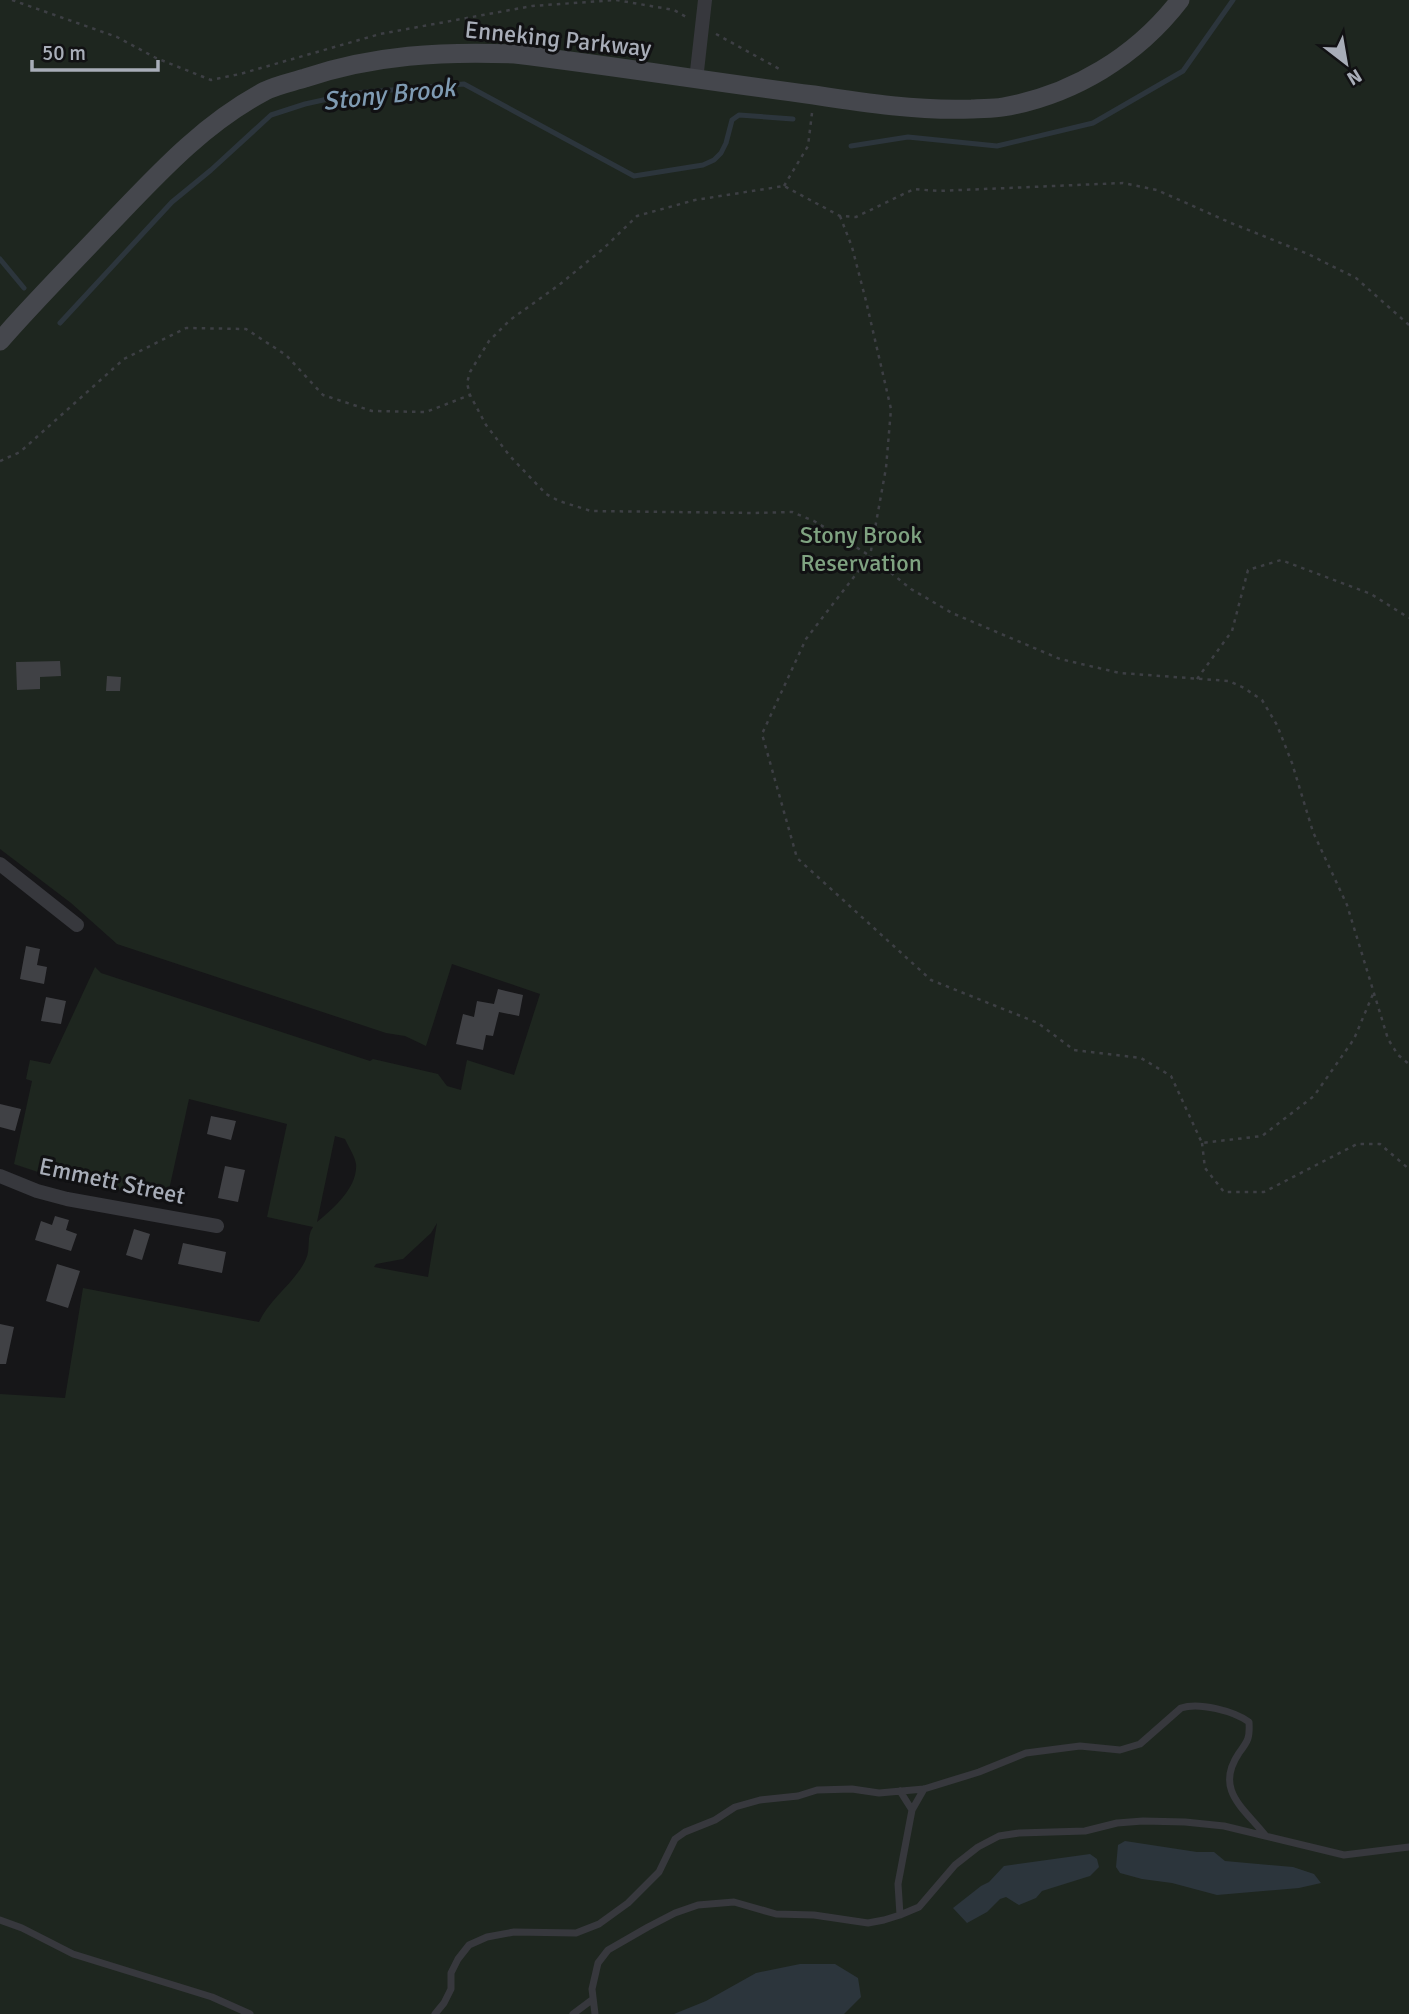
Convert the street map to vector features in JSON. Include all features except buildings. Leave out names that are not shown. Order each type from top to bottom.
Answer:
[{"type":"main road","name":"Enneking Parkway","points":[[0,341],[167,164],[217,120],[268,90],[321,72],[368,61],[421,54],[472,52],[536,57],[870,104],[940,110],[1002,107],[1056,93],[1101,70],[1133,49],[1166,19],[1180,0]]},
{"type":"street","points":[[696,80],[705,0]]},
{"type":"street","points":[[0,864],[76,925]]},
{"type":"street","name":"Emmett Street","points":[[0,1176],[66,1199],[217,1226]]},
{"type":"lane","points":[[435,2014],[451,1989],[451,1973],[469,1945],[487,1937],[514,1933],[576,1933],[599,1924],[628,1903],[659,1872],[675,1839],[735,1807],[817,1790],[852,1789],[878,1793],[924,1789],[979,1772],[1026,1753],[1080,1746],[1120,1750],[1140,1744],[1181,1708],[1188,1706],[1207,1707],[1240,1715],[1249,1722],[1250,1734],[1238,1755],[1229,1784],[1233,1797],[1265,1835]]},
{"type":"lane","points":[[900,1915],[898,1884],[912,1810],[924,1789]]},
{"type":"lane","points":[[900,1791],[912,1810]]},
{"type":"lane","points":[[595,2014],[592,1989],[598,1963],[608,1950],[657,1922],[698,1905],[734,1902],[776,1914],[814,1915],[868,1923],[900,1915],[919,1907],[955,1865],[978,1847],[999,1836],[1085,1831],[1117,1823],[1143,1821],[1185,1822],[1224,1826],[1344,1855],[1409,1847]]},
{"type":"lane","points":[[0,1920],[73,1954],[212,1997],[250,2014]]},
{"type":"lane","points":[[573,2014],[593,1999]]},
{"type":"path","points":[[12,0],[117,37]]},
{"type":"path","points":[[784,186],[808,146],[814,96]]},
{"type":"path","points":[[1409,325],[1356,278],[1308,254],[1157,190],[1123,183],[938,191],[914,189],[856,217],[841,216],[784,186],[695,200],[637,216],[604,248],[559,285],[510,320],[489,341],[470,372],[467,383],[470,395],[486,425],[545,494],[558,502],[592,511],[792,512],[814,521],[870,556],[911,589],[952,613],[1060,659],[1120,673],[1229,681],[1262,700],[1277,725],[1313,832],[1347,905],[1388,1039],[1398,1055],[1409,1064]]},
{"type":"path","points":[[841,216],[866,301],[891,409],[886,468],[870,556],[806,639],[762,734],[797,858],[931,979],[1038,1023],[1074,1049],[1141,1058],[1171,1076],[1202,1143],[1205,1168],[1224,1192],[1264,1192],[1357,1144],[1380,1144],[1409,1168]]},
{"type":"path","points":[[0,461],[20,452],[124,359],[186,328],[246,329],[286,355],[323,395],[372,411],[426,412],[470,395]]},
{"type":"path","points":[[1197,679],[1231,631],[1248,570],[1281,560],[1371,594],[1409,618]]},
{"type":"path","points":[[1202,1143],[1262,1136],[1314,1096],[1354,1039],[1374,992]]},
{"type":"green space","name":"Stony Brook Reservation","points":[[0,0],[1409,0],[1409,2014],[0,2014],[0,1394],[65,1398],[83,1288],[259,1322],[269,1305],[301,1268],[307,1255],[313,1227],[267,1217],[287,1124],[189,1099],[167,1199],[53,1177],[14,1164],[32,1081],[26,1079],[30,1060],[50,1064],[95,967],[101,973],[370,1061],[373,1059],[438,1074],[447,1086],[461,1090],[467,1060],[514,1075],[540,994],[452,964],[426,1046],[405,1036],[386,1033],[117,944],[71,903],[0,849]],"holes":[[[335,1136],[345,1139],[356,1164],[356,1173],[344,1196],[317,1222]],[[437,1223],[428,1277],[374,1267],[376,1264],[403,1259],[431,1233]]]},
{"type":"shaded area","points":[[1125,1841],[1214,1852],[1225,1861],[1293,1867],[1314,1874],[1321,1883],[1299,1888],[1217,1895],[1172,1883],[1142,1879],[1120,1873],[1116,1867],[1118,1845]]},
{"type":"shaded area","points":[[1090,1854],[1097,1859],[1099,1867],[1090,1876],[1042,1891],[1036,1898],[1019,1905],[1006,1897],[1000,1899],[987,1912],[967,1923],[953,1908],[989,1882],[1004,1866]]},
{"type":"shaded area","points":[[800,1964],[835,1964],[858,1978],[861,1997],[844,2014],[674,2014],[706,2001],[756,1973]]},
{"type":"waterway","name":"Stony Brook","points":[[851,146],[908,137],[997,146],[1093,123],[1183,71],[1233,0]]},
{"type":"waterway","name":"Stony Brook","points":[[60,323],[172,202],[271,115],[305,104],[355,93],[464,84],[634,176],[703,165],[714,160],[726,143],[732,120],[739,115],[793,119]]},
{"type":"waterway","name":"Stony Brook","points":[[0,259],[24,288]]}]
